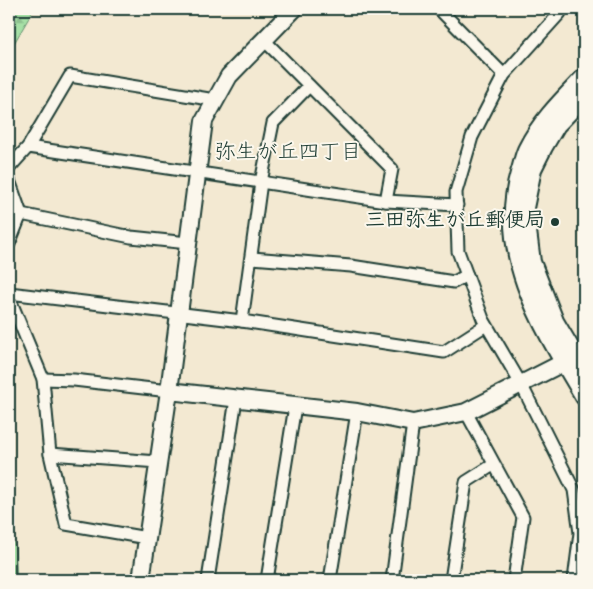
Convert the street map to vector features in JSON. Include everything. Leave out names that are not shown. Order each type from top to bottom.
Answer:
[{"type":"street","points":[[141,580],[169,391],[204,121],[229,76],[294,9]]},
{"type":"street","points":[[439,9],[504,75]]},
{"type":"street","points":[[556,9],[560,13],[504,75],[472,137],[456,192],[456,205],[458,251],[486,325],[521,384],[574,490],[580,533],[574,580]]},
{"type":"street","points":[[264,40],[392,169],[386,201]]},
{"type":"street","points":[[9,168],[28,147],[70,76],[216,100]]},
{"type":"street","points":[[577,360],[536,312],[522,278],[514,244],[512,216],[515,188],[526,149],[547,116],[584,76]]},
{"type":"street","points":[[242,321],[261,182],[273,123],[309,86]]},
{"type":"street","points":[[584,96],[557,125],[544,147],[533,169],[525,208],[532,262],[554,321],[577,360],[584,397]]},
{"type":"street","points":[[28,147],[386,201],[456,205]]},
{"type":"street","points":[[9,180],[21,214],[9,244]]},
{"type":"street","points":[[21,214],[131,237],[188,243]]},
{"type":"street","points":[[252,258],[351,266],[454,282],[467,275]]},
{"type":"street","points":[[147,538],[66,524],[50,454],[43,379],[9,295],[242,321],[444,352],[486,325]]},
{"type":"street","points":[[43,379],[74,380],[357,412],[413,423],[466,412],[521,384],[577,360]]},
{"type":"street","points":[[208,580],[236,399]]},
{"type":"street","points":[[267,580],[295,406]]},
{"type":"street","points":[[330,580],[357,412]]},
{"type":"street","points":[[466,412],[493,465],[523,517],[514,580]]},
{"type":"street","points":[[392,580],[413,423]]},
{"type":"street","points":[[50,454],[158,462]]},
{"type":"street","points":[[451,580],[466,482],[493,465]]},
{"type":"green space","points":[[9,9],[34,9],[9,52]]},
{"type":"green space","points":[[9,528],[15,546],[17,580],[9,580]]},
{"type":"place","name":"三田弥生が丘郵便局","points":[[555,222]]},
{"type":"district","name":"弥生が丘四丁目","points":[[288,154]]}]
